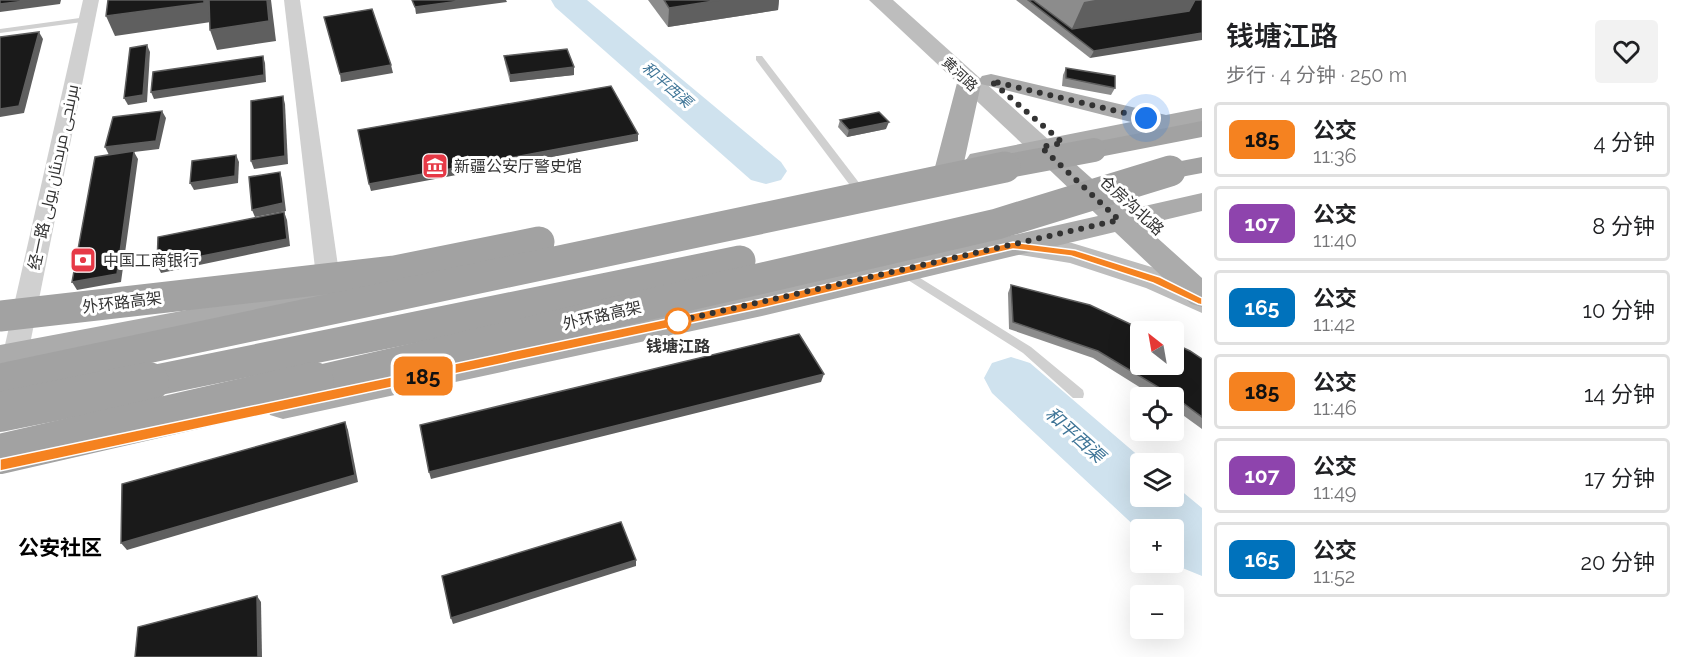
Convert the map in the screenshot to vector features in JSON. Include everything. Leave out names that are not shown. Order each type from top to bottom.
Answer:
[{"type":"highway","name":"外环路高架","points":[[0,316],[395,271],[863,177],[1094,150],[1202,129]]},
{"type":"highway","points":[[5,364],[1094,150]]},
{"type":"highway","name":"外环路高架","points":[[0,454],[997,224],[1170,171],[1202,165]]},
{"type":"highway","points":[[0,412],[1170,171]]},
{"type":"main road","name":"黄河路","points":[[880,0],[1052,145]]},
{"type":"main road","name":"黄河路","points":[[900,0],[980,82]]},
{"type":"main road","points":[[949,167],[980,82],[1168,124]]},
{"type":"main road","points":[[5,364],[330,294],[1202,116]]},
{"type":"main road","name":"仓房沟北路","points":[[1052,145],[1131,217],[1202,296]]},
{"type":"main road","points":[[0,465],[750,306],[1202,202]]},
{"type":"main road","name":"仓房沟北路","points":[[1131,217],[1202,267]]},
{"type":"main road","points":[[1013,245],[1072,253],[1156,280],[1202,301]]},
{"type":"street","points":[[292,0],[330,294]]},
{"type":"street","name":"经一路 بىرىنجى مرىدىئان يولى","points":[[0,426],[5,364],[89,9]]},
{"type":"lane","points":[[0,31],[89,9]]},
{"type":"lane","points":[[759,58],[856,186]]},
{"type":"lane","points":[[903,271],[1027,350],[1078,394]]},
{"type":"building","points":[[0,0],[33,0],[0,4]]},
{"type":"building","points":[[108,0],[204,0],[204,3],[106,16]]},
{"type":"building","points":[[209,0],[267,0],[269,21],[210,30]]},
{"type":"building","points":[[412,0],[467,0],[415,7]]},
{"type":"building","points":[[664,0],[720,0],[669,8]]},
{"type":"building","points":[[1028,0],[1033,0],[1072,29],[1189,11],[1195,0],[1202,0],[1202,33],[1094,51]]},
{"type":"building","points":[[372,9],[391,65],[340,74],[324,17]]},
{"type":"building","points":[[39,32],[19,106],[0,109],[0,37]]},
{"type":"building","points":[[147,45],[143,95],[124,98],[130,48]]},
{"type":"building","points":[[567,49],[574,67],[510,75],[504,56]]},
{"type":"building","points":[[263,56],[264,75],[151,92],[153,72]]},
{"type":"building","points":[[1066,68],[1115,76],[1115,88],[1066,78]]},
{"type":"building","name":"新疆公安厅警史馆","points":[[611,86],[638,134],[369,184],[358,130]]},
{"type":"building","points":[[283,96],[285,156],[251,161],[251,101]]},
{"type":"building","points":[[162,111],[156,141],[105,147],[113,117]]},
{"type":"building","points":[[879,112],[889,122],[849,130],[840,120]]},
{"type":"building","points":[[134,151],[117,274],[72,282],[95,157]]},
{"type":"building","points":[[236,155],[235,176],[190,183],[192,161]]},
{"type":"building","points":[[280,172],[283,203],[252,210],[249,177]]},
{"type":"building","points":[[284,212],[287,239],[157,265],[158,237]]},
{"type":"building","points":[[1011,285],[1090,305],[1130,324],[1130,370],[1098,351],[1013,322]]},
{"type":"building","points":[[799,334],[824,374],[429,472],[420,425]]},
{"type":"building","points":[[1184,348],[1202,359],[1202,417],[1184,404],[1184,387],[1158,387],[1138,375],[1184,375]]},
{"type":"building","points":[[345,422],[355,475],[121,543],[122,484]]},
{"type":"building","points":[[621,522],[636,560],[451,618],[442,576]]},
{"type":"building","points":[[257,596],[258,657],[135,657],[138,627]]},
{"type":"waterway","name":"和平西渠","points":[[567,0],[766,171]]},
{"type":"waterway","name":"和平西渠","points":[[1011,378],[1130,484]]},
{"type":"waterway","name":"和平西渠","points":[[1157,507],[1202,547]]},
{"type":"bus line","name":"185","points":[[0,465],[762,304],[1013,245],[1072,253],[1156,280],[1202,301]]},
{"type":"place","name":"新疆公安厅警史馆","points":[[435,166]]},
{"type":"place","name":"中国工商银行","points":[[83,260]]},
{"type":"place","name":"钱塘江路","points":[[678,321]]},
{"type":"district","name":"公安社区","points":[[60,548]]},
{"type":"route","points":[[678,321],[669,323],[762,304],[1119,220],[1041,147],[1063,143],[991,81],[1146,118]]}]
